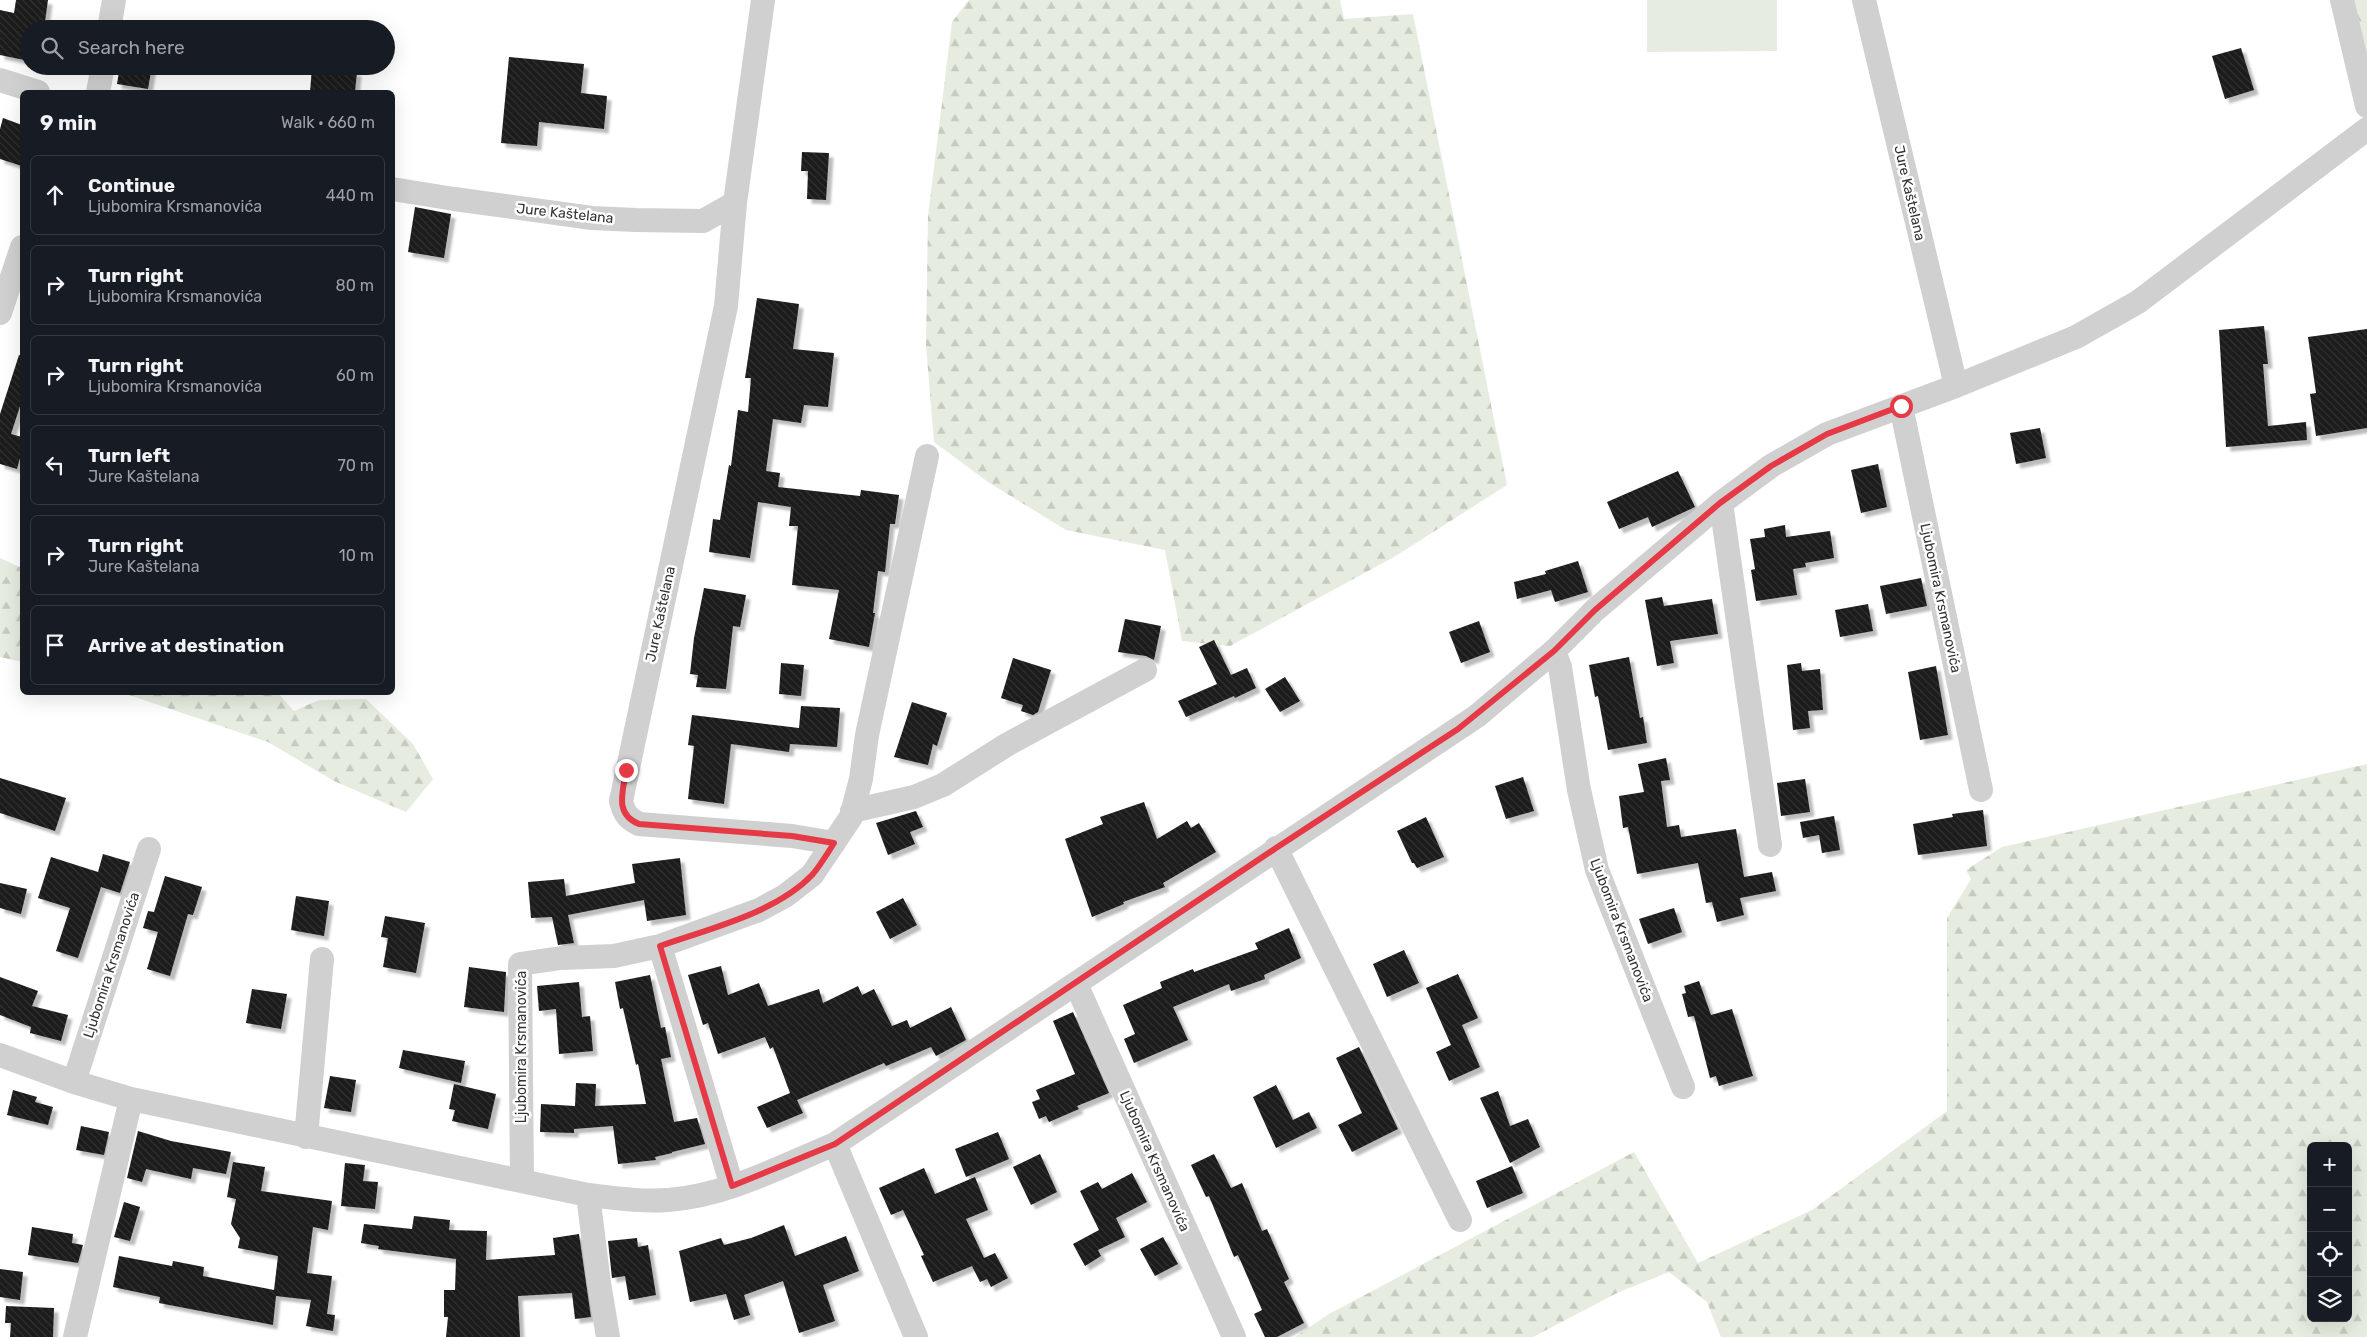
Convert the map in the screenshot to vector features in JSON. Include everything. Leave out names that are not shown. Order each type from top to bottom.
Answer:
[{"type":"street","points":[[111,20],[114,0]]},
{"type":"street","name":"Jure Kaštelana","points":[[763,0],[735,203],[726,306],[621,801],[630,820],[639,824],[792,836],[834,843]]},
{"type":"street","name":"Jure Kaštelana","points":[[1864,0],[1956,386]]},
{"type":"street","points":[[2342,0],[2367,106]]},
{"type":"street","points":[[98,90],[101,75]]},
{"type":"street","points":[[0,80],[32,90]]},
{"type":"street","points":[[0,1055],[74,1082],[131,1099],[588,1195],[629,1200],[671,1200],[701,1195],[732,1186],[835,1144],[1276,848],[1458,729],[1554,651],[1595,610],[1720,503],[1771,466],[1799,448],[1827,434],[1956,386],[2076,337],[2138,302],[2367,129]]},
{"type":"street","name":"Jure Kaštelana","points":[[395,189],[454,199],[592,218],[679,222],[703,221],[735,203]]},
{"type":"street","points":[[703,221],[719,231],[732,244]]},
{"type":"street","points":[[0,313],[20,253]]},
{"type":"street","name":"Ljubomira Krsmanovića","points":[[1901,406],[1982,790]]},
{"type":"street","name":"Ljubomira Krsmanovića","points":[[522,1181],[520,964],[561,958],[614,956],[660,946],[759,910],[785,896],[812,875],[834,843],[852,811],[861,779],[867,735],[927,456]]},
{"type":"street","points":[[1720,503],[1770,845]]},
{"type":"street","name":"Ljubomira Krsmanovića","points":[[1554,651],[1560,667],[1579,790],[1597,870],[1683,1087]]},
{"type":"street","points":[[852,811],[914,797],[943,785],[1008,744],[1145,670]]},
{"type":"street","points":[[1276,848],[1460,1220]]},
{"type":"street","name":"Ljubomira Krsmanovića","points":[[74,1082],[148,849]]},
{"type":"street","points":[[660,946],[732,1186]]},
{"type":"street","points":[[306,1137],[322,959]]},
{"type":"street","name":"Ljubomira Krsmanovića","points":[[1076,984],[1234,1337]]},
{"type":"street","points":[[75,1337],[131,1099]]},
{"type":"street","points":[[835,1144],[916,1337]]},
{"type":"street","points":[[588,1195],[608,1337]]},
{"type":"green space","points":[[969,0],[1340,0],[1344,19],[1413,14],[1507,485],[1394,557],[1230,646],[1182,641],[1165,550],[1066,530],[988,482],[934,442],[926,345],[928,216],[952,22]]},
{"type":"green space","points":[[1647,0],[1777,0],[1777,51],[1647,52]]},
{"type":"green space","points":[[2343,0],[2367,0],[2367,90]]},
{"type":"green space","points":[[0,558],[20,567],[20,662],[0,657]]},
{"type":"green space","points":[[129,695],[280,695],[294,711],[319,700],[366,699],[413,744],[433,779],[406,812],[334,781],[268,742]]},
{"type":"green space","points":[[2367,764],[2367,1337],[1721,1337],[1707,1302],[1669,1272],[1617,1293],[1533,1337],[1295,1337],[1329,1314],[1634,1152],[1698,1263],[1812,1210],[1947,1111],[1947,918],[1971,879],[1966,870],[2002,847]]},
{"type":"building","points":[[16,0],[48,0],[45,20],[20,20],[20,59],[0,55],[0,10],[14,13]]},
{"type":"building","points":[[2241,48],[2254,90],[2225,99],[2212,56]]},
{"type":"building","points":[[509,57],[584,64],[581,93],[607,96],[604,129],[539,122],[537,146],[501,143]]},
{"type":"building","points":[[118,75],[150,75],[148,89],[117,84]]},
{"type":"building","points":[[311,75],[357,75],[355,90],[310,90]]},
{"type":"building","points":[[3,118],[20,124],[20,165],[0,159],[0,129]]},
{"type":"building","points":[[802,152],[829,153],[826,200],[807,199],[808,171],[801,171]]},
{"type":"building","points":[[415,207],[451,214],[444,258],[408,252]]},
{"type":"building","points":[[757,298],[799,304],[793,349],[834,353],[828,407],[804,405],[801,423],[773,419],[766,471],[780,473],[778,487],[860,496],[861,490],[899,495],[895,524],[890,524],[885,572],[878,571],[873,613],[875,613],[869,647],[829,639],[839,590],[792,585],[798,526],[789,526],[791,507],[758,502],[750,558],[709,552],[713,519],[720,520],[729,465],[731,466],[738,410],[748,412],[751,378],[745,378]]},
{"type":"building","points":[[2264,326],[2268,364],[2263,364],[2268,426],[2306,422],[2307,440],[2226,447],[2219,330]]},
{"type":"building","points":[[2367,329],[2367,428],[2316,436],[2310,394],[2316,393],[2308,337]]},
{"type":"building","points":[[19,355],[20,406],[11,434],[20,436],[20,458],[17,469],[0,464],[0,414]]},
{"type":"building","points":[[2040,428],[2046,458],[2016,464],[2010,433]]},
{"type":"building","points":[[1878,464],[1887,507],[1861,513],[1851,470]]},
{"type":"building","points":[[1678,471],[1695,507],[1652,527],[1648,517],[1619,529],[1607,502]]},
{"type":"building","points":[[1785,525],[1786,537],[1830,531],[1834,558],[1805,563],[1806,567],[1793,569],[1797,595],[1756,601],[1751,570],[1755,569],[1750,539],[1765,537],[1764,529]]},
{"type":"building","points":[[1578,561],[1588,592],[1555,602],[1551,590],[1517,599],[1514,582],[1546,574],[1545,571]]},
{"type":"building","points":[[1921,578],[1927,606],[1886,614],[1880,586]]},
{"type":"building","points":[[704,588],[746,595],[740,627],[733,626],[726,689],[696,687],[698,675],[690,674],[694,638]]},
{"type":"building","points":[[1662,597],[1664,606],[1712,599],[1718,634],[1670,641],[1674,663],[1657,666],[1645,600]]},
{"type":"building","points":[[1868,604],[1873,631],[1840,637],[1835,610]]},
{"type":"building","points":[[1125,619],[1161,626],[1154,660],[1146,656],[1118,652]]},
{"type":"building","points":[[1479,621],[1490,652],[1461,663],[1449,632]]},
{"type":"building","points":[[1214,640],[1231,675],[1247,668],[1256,688],[1186,717],[1178,701],[1217,684],[1199,647]]},
{"type":"building","points":[[1629,657],[1640,718],[1643,717],[1647,743],[1608,750],[1598,696],[1595,697],[1589,665]]},
{"type":"building","points":[[1013,658],[1051,670],[1038,712],[1033,715],[1021,711],[1023,705],[1001,698]]},
{"type":"building","points":[[781,663],[804,665],[801,696],[779,694]]},
{"type":"building","points":[[1801,663],[1802,671],[1820,669],[1823,710],[1808,711],[1810,728],[1793,730],[1787,665]]},
{"type":"building","points":[[1936,666],[1948,735],[1920,740],[1908,672]]},
{"type":"building","points":[[1285,677],[1300,701],[1280,712],[1265,689]]},
{"type":"building","points":[[912,702],[947,713],[937,746],[933,744],[928,765],[894,757]]},
{"type":"building","points":[[801,706],[840,708],[837,747],[790,744],[789,752],[731,744],[724,804],[688,799],[694,746],[688,745],[692,715],[799,728]]},
{"type":"building","points":[[1666,758],[1670,780],[1661,781],[1667,827],[1679,825],[1681,837],[1736,829],[1744,877],[1772,872],[1776,891],[1740,898],[1744,915],[1717,922],[1712,902],[1706,903],[1698,863],[1637,874],[1628,827],[1623,828],[1619,796],[1644,792],[1638,764]]},
{"type":"building","points":[[1523,777],[1534,811],[1506,819],[1495,786]]},
{"type":"building","points":[[0,778],[66,798],[55,831],[0,813]]},
{"type":"building","points":[[1805,779],[1810,812],[1781,816],[1777,783]]},
{"type":"building","points":[[1144,802],[1157,839],[1187,821],[1191,828],[1199,823],[1216,852],[1163,883],[1165,887],[1123,902],[1124,904],[1092,917],[1065,839],[1103,824],[1100,817]]},
{"type":"building","points":[[1983,810],[1987,846],[1918,855],[1913,824],[1953,817],[1952,814]]},
{"type":"building","points":[[916,811],[923,827],[910,832],[915,844],[888,855],[876,823]]},
{"type":"building","points":[[1834,816],[1840,850],[1822,853],[1819,835],[1803,838],[1800,822]]},
{"type":"building","points":[[1426,817],[1444,857],[1417,868],[1412,863],[1397,831]]},
{"type":"building","points":[[103,854],[130,862],[120,893],[101,887],[78,958],[56,951],[70,908],[38,898],[51,857],[98,872]]},
{"type":"building","points":[[680,858],[686,915],[647,921],[644,900],[568,915],[574,943],[558,945],[552,917],[531,918],[528,882],[564,879],[566,896],[635,883],[632,864]]},
{"type":"building","points":[[165,876],[202,887],[193,915],[188,914],[170,976],[147,969],[158,932],[143,928],[148,911],[154,912]]},
{"type":"building","points":[[0,883],[27,889],[21,914],[0,908]]},
{"type":"building","points":[[296,896],[329,901],[324,936],[291,930]]},
{"type":"building","points":[[903,898],[917,925],[890,939],[876,912]]},
{"type":"building","points":[[1674,908],[1682,932],[1648,944],[1639,919]]},
{"type":"building","points":[[385,916],[425,923],[416,973],[383,967],[388,938],[381,937]]},
{"type":"building","points":[[1289,928],[1301,958],[1264,975],[1265,979],[1231,991],[1229,984],[1173,1007],[1188,1040],[1134,1063],[1124,1039],[1135,1034],[1123,1005],[1162,988],[1160,982],[1193,969],[1194,972],[1258,949],[1255,943]]},
{"type":"building","points":[[1404,950],[1419,983],[1387,997],[1373,964]]},
{"type":"building","points":[[721,966],[728,995],[759,983],[768,1006],[819,989],[823,1003],[858,986],[862,995],[874,989],[892,1026],[907,1020],[910,1028],[951,1007],[966,1040],[936,1056],[931,1047],[886,1066],[884,1063],[797,1100],[803,1113],[767,1128],[757,1107],[790,1093],[773,1047],[770,1049],[765,1037],[718,1054],[708,1023],[703,1025],[688,975]]},
{"type":"building","points":[[469,967],[506,972],[504,1012],[464,1007]]},
{"type":"building","points":[[1458,974],[1478,1018],[1462,1025],[1480,1067],[1449,1081],[1436,1052],[1451,1045],[1426,988]]},
{"type":"building","points":[[650,975],[661,1028],[665,1027],[671,1057],[661,1059],[674,1122],[697,1118],[705,1144],[655,1157],[656,1160],[618,1164],[613,1126],[574,1129],[574,1133],[540,1132],[541,1104],[575,1106],[576,1083],[596,1084],[595,1106],[646,1104],[638,1064],[636,1065],[623,1008],[620,1009],[615,982]]},
{"type":"building","points":[[0,977],[38,991],[32,1006],[68,1015],[61,1041],[30,1033],[31,1027],[0,1015]]},
{"type":"building","points":[[1699,981],[1711,1015],[1732,1009],[1753,1076],[1719,1086],[1716,1076],[1710,1078],[1694,1016],[1688,1017],[1682,994],[1686,993],[1684,986]]},
{"type":"building","points":[[579,982],[582,1017],[590,1016],[593,1051],[559,1054],[556,1009],[539,1011],[537,986]]},
{"type":"building","points":[[252,989],[287,994],[281,1029],[246,1023]]},
{"type":"building","points":[[1073,1012],[1109,1093],[1077,1106],[1079,1109],[1049,1122],[1046,1116],[1039,1119],[1032,1102],[1040,1099],[1036,1090],[1075,1074],[1053,1021]]},
{"type":"building","points":[[1359,1047],[1398,1129],[1352,1152],[1338,1125],[1362,1113],[1336,1058]]},
{"type":"building","points":[[403,1050],[465,1061],[461,1083],[399,1068]]},
{"type":"building","points":[[330,1076],[356,1080],[351,1112],[324,1108]]},
{"type":"building","points":[[454,1084],[496,1094],[488,1129],[452,1121],[455,1110],[449,1109]]},
{"type":"building","points":[[1276,1085],[1293,1120],[1309,1112],[1317,1128],[1276,1148],[1253,1097]]},
{"type":"building","points":[[13,1090],[37,1097],[35,1102],[53,1107],[48,1125],[7,1115]]},
{"type":"building","points":[[1498,1091],[1510,1126],[1528,1119],[1540,1147],[1510,1163],[1480,1098]]},
{"type":"building","points":[[81,1126],[109,1132],[104,1155],[76,1150]]},
{"type":"building","points":[[138,1131],[171,1141],[231,1152],[226,1174],[193,1168],[191,1179],[146,1169],[142,1182],[127,1178]]},
{"type":"building","points":[[998,1132],[1009,1159],[966,1177],[955,1149]]},
{"type":"building","points":[[1040,1154],[1057,1192],[1031,1205],[1013,1167]]},
{"type":"building","points":[[1214,1154],[1231,1188],[1242,1183],[1262,1231],[1267,1229],[1289,1279],[1284,1282],[1304,1323],[1277,1337],[1265,1337],[1254,1314],[1262,1310],[1238,1255],[1234,1257],[1209,1196],[1206,1197],[1191,1165]]},
{"type":"building","points":[[233,1162],[265,1167],[261,1191],[332,1201],[328,1230],[313,1227],[307,1273],[332,1276],[327,1314],[335,1315],[333,1331],[306,1326],[311,1300],[276,1296],[273,1325],[159,1303],[160,1297],[113,1287],[119,1256],[172,1266],[173,1261],[204,1267],[203,1276],[274,1290],[278,1256],[238,1248],[240,1238],[231,1224],[236,1199],[227,1197]]},
{"type":"building","points":[[345,1163],[365,1165],[363,1181],[378,1182],[375,1209],[341,1206]]},
{"type":"building","points":[[1512,1166],[1523,1193],[1487,1208],[1476,1181]]},
{"type":"building","points":[[924,1168],[935,1194],[975,1177],[988,1210],[966,1219],[984,1258],[995,1253],[1008,1278],[991,1287],[987,1279],[980,1282],[972,1266],[933,1282],[921,1256],[924,1255],[903,1210],[891,1215],[879,1188]]},
{"type":"building","points":[[1132,1173],[1147,1202],[1116,1218],[1125,1237],[1098,1250],[1101,1256],[1085,1266],[1073,1244],[1099,1230],[1080,1191],[1098,1182],[1102,1189]]},
{"type":"building","points":[[124,1202],[140,1207],[130,1241],[114,1237]]},
{"type":"building","points":[[414,1216],[450,1220],[449,1230],[487,1231],[486,1260],[555,1255],[553,1238],[579,1234],[591,1317],[575,1319],[572,1293],[518,1296],[520,1337],[446,1337],[448,1317],[444,1317],[444,1290],[455,1290],[456,1259],[378,1249],[379,1246],[361,1243],[364,1224],[412,1229]]},
{"type":"building","points":[[784,1225],[795,1256],[846,1236],[859,1271],[823,1285],[835,1321],[799,1333],[783,1281],[744,1295],[750,1315],[734,1320],[726,1294],[690,1302],[679,1251],[721,1238],[724,1245],[751,1238]]},
{"type":"building","points":[[32,1227],[73,1234],[72,1243],[83,1245],[78,1263],[28,1255]]},
{"type":"building","points":[[1163,1237],[1178,1264],[1155,1276],[1140,1249]]},
{"type":"building","points":[[637,1238],[638,1247],[648,1245],[656,1295],[629,1300],[625,1276],[612,1278],[608,1241]]},
{"type":"building","points":[[0,1269],[23,1272],[20,1300],[0,1297]]},
{"type":"building","points":[[6,1306],[54,1308],[53,1337],[10,1337],[11,1323],[5,1323]]},
{"type":"route","points":[[626,770],[621,801],[630,820],[639,824],[792,836],[834,843],[812,875],[785,896],[759,910],[734,920],[660,946],[732,1186],[835,1144],[1276,848],[1440,742],[1477,716],[1554,651],[1595,610],[1720,503],[1799,448],[1827,434],[1901,406]]}]
